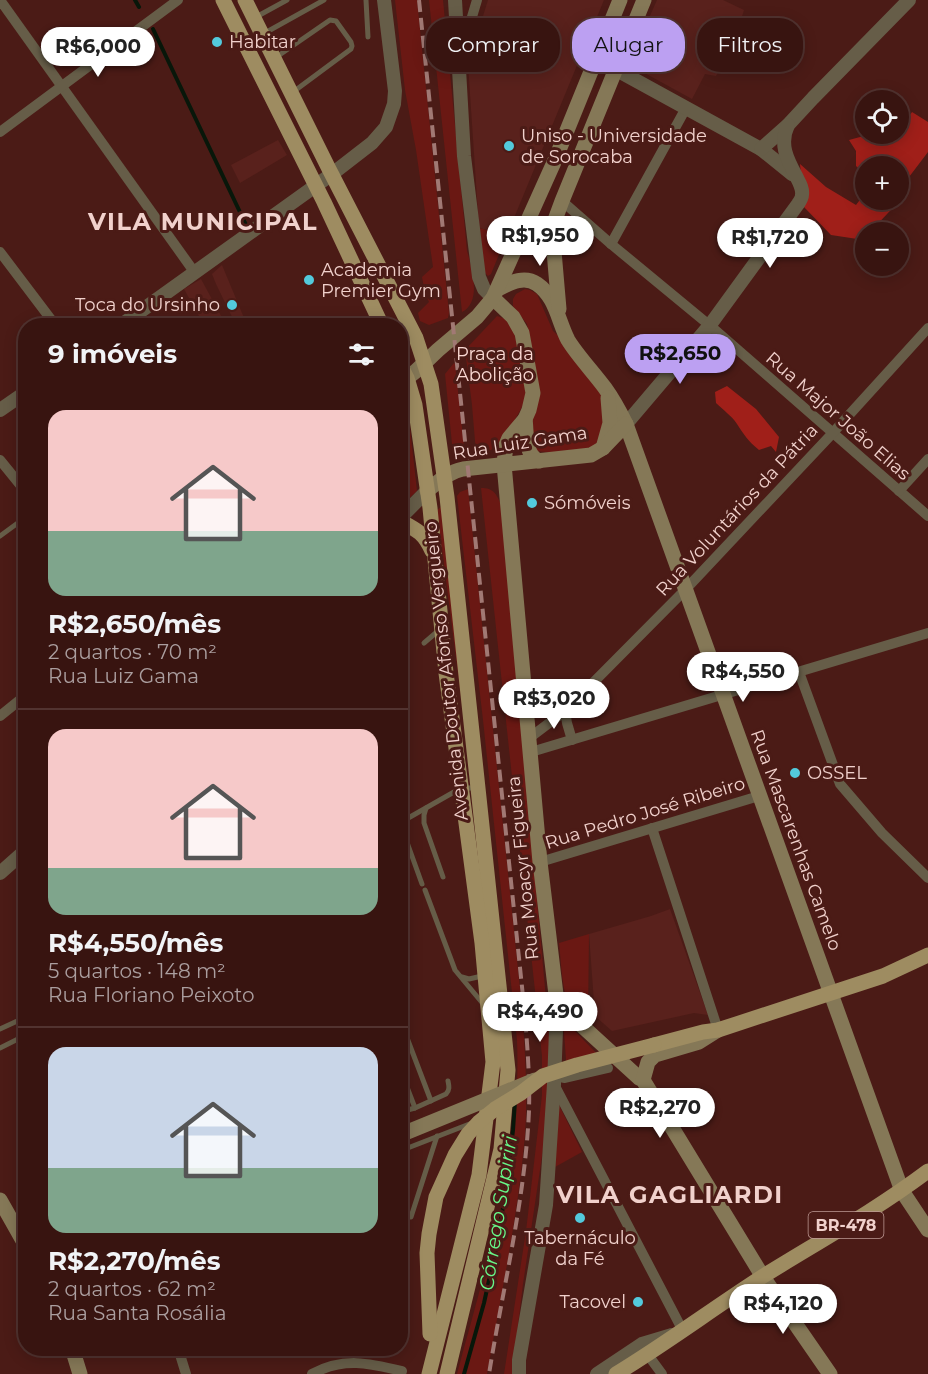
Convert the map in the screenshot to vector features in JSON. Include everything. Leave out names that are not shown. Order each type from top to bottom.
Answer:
[{"type":"main road","points":[[223,0],[378,318]]},
{"type":"main road","name":"Avenida Doutor Afonso Vergueiro","points":[[246,0],[292,93],[335,169],[406,318]]},
{"type":"main road","points":[[498,298],[620,0]]},
{"type":"main road","points":[[636,18],[644,0]]},
{"type":"main road","points":[[559,315],[552,228],[614,72]]},
{"type":"main road","points":[[289,134],[306,156],[318,165],[335,169]]},
{"type":"main road","points":[[555,160],[556,189],[562,201]]},
{"type":"main road","points":[[408,372],[424,363],[477,317],[498,298],[511,282],[522,279],[536,284],[549,297],[559,315]]},
{"type":"main road","points":[[498,298],[522,333],[533,393],[525,419],[529,452],[533,459],[539,461]]},
{"type":"main road","name":"Rua Mascarenhas Camelo","points":[[559,315],[568,340],[606,390],[626,424],[902,1191],[928,1230]]},
{"type":"main road","name":"Avenida Doutor Afonso Vergueiro","points":[[408,321],[416,338],[432,389],[444,476],[508,1070],[501,1149],[447,1374]]},
{"type":"main road","name":"Avenida Doutor Afonso Vergueiro","points":[[408,388],[415,405],[427,491],[447,684],[485,975],[493,1062],[479,1175],[429,1374]]},
{"type":"main road","points":[[603,448],[610,423],[606,390]]},
{"type":"main road","name":"Rua Moacyr Figueira","points":[[525,419],[509,438],[504,464],[540,862],[557,1003]]},
{"type":"main road","points":[[603,448],[626,424]]},
{"type":"main road","name":"Rua Luiz Gama","points":[[444,476],[456,470],[591,455],[603,448]]},
{"type":"main road","points":[[427,491],[444,476]]},
{"type":"main road","points":[[408,524],[426,539],[435,560]]},
{"type":"main road","points":[[434,1350],[430,1334],[427,1253],[436,1197],[455,1155],[468,1134],[495,1109],[521,1093],[577,1065],[711,1031],[883,976],[928,955]]},
{"type":"main road","points":[[557,1003],[602,1046],[643,1080],[763,1276],[830,1374]]},
{"type":"main road","points":[[643,1080],[648,1062],[655,1055],[699,1042],[711,1031]]},
{"type":"main road","points":[[408,1132],[551,1079]]},
{"type":"main road","name":"BR-478","points":[[616,1374],[763,1276],[902,1191],[928,1171]]},
{"type":"main road","points":[[0,1200],[18,1232]]},
{"type":"main road","points":[[74,1356],[80,1374]]},
{"type":"street","points":[[0,0],[195,273]]},
{"type":"street","points":[[0,132],[178,0]]},
{"type":"street","points":[[131,318],[315,186],[372,143],[386,127],[394,104],[395,91],[384,0]]},
{"type":"street","points":[[454,0],[455,18]]},
{"type":"street","points":[[472,18],[477,0]]},
{"type":"street","points":[[761,149],[909,0]]},
{"type":"street","points":[[460,72],[464,156],[479,277],[484,289],[498,298]]},
{"type":"street","points":[[620,72],[761,149],[796,177]]},
{"type":"street","points":[[611,244],[686,108]]},
{"type":"street","points":[[626,424],[710,326],[798,204],[802,195],[801,186],[785,152],[784,134],[788,124]]},
{"type":"street","name":"Rua Major João Elias","points":[[562,201],[710,326],[928,516]]},
{"type":"street","points":[[0,252],[50,318]]},
{"type":"street","name":"Rua Voluntários da Pátria","points":[[530,746],[685,590],[928,328]]},
{"type":"street","points":[[0,410],[18,398]]},
{"type":"street","points":[[899,492],[928,459]]},
{"type":"street","points":[[0,460],[18,482]]},
{"type":"street","points":[[408,511],[427,491]]},
{"type":"street","points":[[530,746],[572,740],[928,633]]},
{"type":"street","points":[[799,672],[840,784],[882,833],[928,878]]},
{"type":"street","points":[[0,716],[18,701]]},
{"type":"street","points":[[565,711],[572,740]]},
{"type":"street","name":"Rua Pedro José Ribeiro","points":[[540,862],[759,796]]},
{"type":"street","points":[[652,828],[711,1031]]},
{"type":"street","points":[[0,873],[18,857]]},
{"type":"street","name":"Rua Moacyr Figueira","points":[[519,1374],[519,1360],[546,1205],[558,1101],[551,1079],[557,1003]]},
{"type":"street","points":[[551,1079],[566,1078],[608,1068]]},
{"type":"street","points":[[558,1101],[681,1332]]},
{"type":"street","name":"BR-478","points":[[597,1374],[642,1344],[681,1332]]},
{"type":"street","points":[[648,1354],[662,1374]]},
{"type":"street","points":[[180,1356],[186,1374]]},
{"type":"street","points":[[312,1374],[321,1369],[342,1364],[368,1363],[402,1371],[401,1374]]},
{"type":"lane","points":[[254,18],[287,0]]},
{"type":"lane","points":[[262,34],[324,0]]},
{"type":"lane","points":[[366,0],[368,37]]},
{"type":"lane","points":[[274,58],[330,20],[336,21],[352,44],[351,49],[292,93]]},
{"type":"lane","points":[[0,536],[18,523]]},
{"type":"lane","points":[[424,643],[442,628]]},
{"type":"lane","points":[[408,818],[461,788],[478,788]]},
{"type":"lane","points":[[426,807],[424,823],[443,877]]},
{"type":"lane","points":[[408,843],[452,962],[489,1012]]},
{"type":"lane","points":[[461,977],[469,979],[485,975]]},
{"type":"lane","points":[[0,1029],[18,1021]]},
{"type":"lane","points":[[0,1048],[18,1039]]},
{"type":"lane","points":[[408,1041],[431,1101]]},
{"type":"lane","points":[[408,1110],[446,1094],[448,1081]]},
{"type":"lane","points":[[408,1090],[415,1108]]},
{"type":"lane","points":[[408,1148],[486,1118]]},
{"type":"lane","points":[[411,1217],[437,1136]]},
{"type":"shaded area","name":"Uniso - Universidade de Sorocaba","points":[[488,0],[604,0],[597,18],[572,18],[572,72],[574,72],[507,235],[479,228],[469,72],[560,72],[560,18],[482,18]]},
{"type":"shaded area","points":[[657,0],[723,0],[744,10],[741,18],[697,18],[697,72],[718,72],[716,76],[705,74],[692,99],[643,72],[685,72],[685,18],[649,18]]},
{"type":"shaded area","points":[[912,112],[928,122],[928,152],[909,177],[909,156],[856,156],[856,151],[849,140],[855,138],[855,144],[909,144],[909,116]]},
{"type":"shaded area","points":[[278,140],[287,155],[240,183],[231,165]]},
{"type":"shaded area","points":[[800,164],[826,187],[855,204],[855,210],[891,210],[879,222],[855,222],[855,239],[831,235],[804,207]]},
{"type":"shaded area","name":"Toca do Ursinho","points":[[222,265],[244,318],[233,318],[212,274]]},
{"type":"shaded area","points":[[201,279],[222,318],[200,318],[184,289]]},
{"type":"shaded area","points":[[727,386],[756,409],[779,437],[776,452],[771,446],[759,450],[746,438],[733,418],[716,403],[715,392]]},
{"type":"shaded area","points":[[670,909],[708,1015],[694,1013],[612,1031],[595,1016],[589,934]]},
{"type":"green space","points":[[395,0],[417,0],[449,313],[448,318],[429,325],[420,321],[418,313],[429,302],[422,277],[433,267],[405,90]]},
{"type":"green space","points":[[429,0],[443,0],[445,18],[431,18]]},
{"type":"green space","points":[[437,72],[450,72],[467,251],[474,284],[472,301],[462,312]]},
{"type":"green space","points":[[479,228],[507,235],[491,274],[488,276],[482,270]]},
{"type":"green space","points":[[525,289],[537,294],[553,331],[565,342],[603,393],[605,425],[598,442],[583,455],[560,456],[548,452],[532,451],[529,422],[538,393],[527,324],[513,306],[516,294]]},
{"type":"green space","name":"Praça da Abolição","points":[[497,316],[506,319],[514,332],[528,394],[498,444],[490,450],[476,453],[465,350]]},
{"type":"green space","points":[[454,363],[464,446],[457,448],[452,444],[445,374]]},
{"type":"green space","points":[[408,410],[417,491],[408,499]]},
{"type":"green space","points":[[481,488],[492,490],[501,504],[551,1054],[548,1116],[512,1374],[504,1374],[526,1231],[542,1095],[542,1056]]},
{"type":"green space","points":[[468,489],[522,1008],[526,1088],[525,1135],[518,1195],[487,1374],[457,1374],[490,1250],[508,1167],[517,1083],[517,1040],[457,496]]},
{"type":"green space","points":[[442,506],[468,751],[437,510]]},
{"type":"green space","points":[[589,934],[588,1019],[572,1009],[569,1004],[564,988],[559,943]]},
{"type":"green space","points":[[563,1019],[606,1063],[567,1073]]},
{"type":"green space","points":[[559,1105],[582,1152],[555,1167]]},
{"type":"waterway","points":[[135,0],[139,7]]},
{"type":"waterway","points":[[153,29],[248,229]]},
{"type":"waterway","name":"Córrego Supiriri","points":[[464,1374],[484,1303],[496,1248],[507,1183],[515,1101]]},
{"type":"railway","points":[[419,0],[528,1058],[529,1111],[523,1177],[489,1374]]},
{"type":"place","name":"Habitar","points":[[217,42]]},
{"type":"place","name":"Uniso - Universidade de Sorocaba","points":[[509,146]]},
{"type":"place","name":"Academia Premier Gym","points":[[309,280]]},
{"type":"place","name":"Toca do Ursinho","points":[[232,305]]},
{"type":"place","name":"Sómóveis","points":[[532,503]]},
{"type":"place","name":"OSSEL","points":[[795,773]]},
{"type":"place","name":"Tabernáculo da Fé","points":[[580,1218]]},
{"type":"place","name":"Tacovel","points":[[638,1302]]},
{"type":"district","name":"VILA MUNICIPAL","points":[[203,222]]},
{"type":"district","name":"VILA GAGLIARDI","points":[[670,1195]]}]
